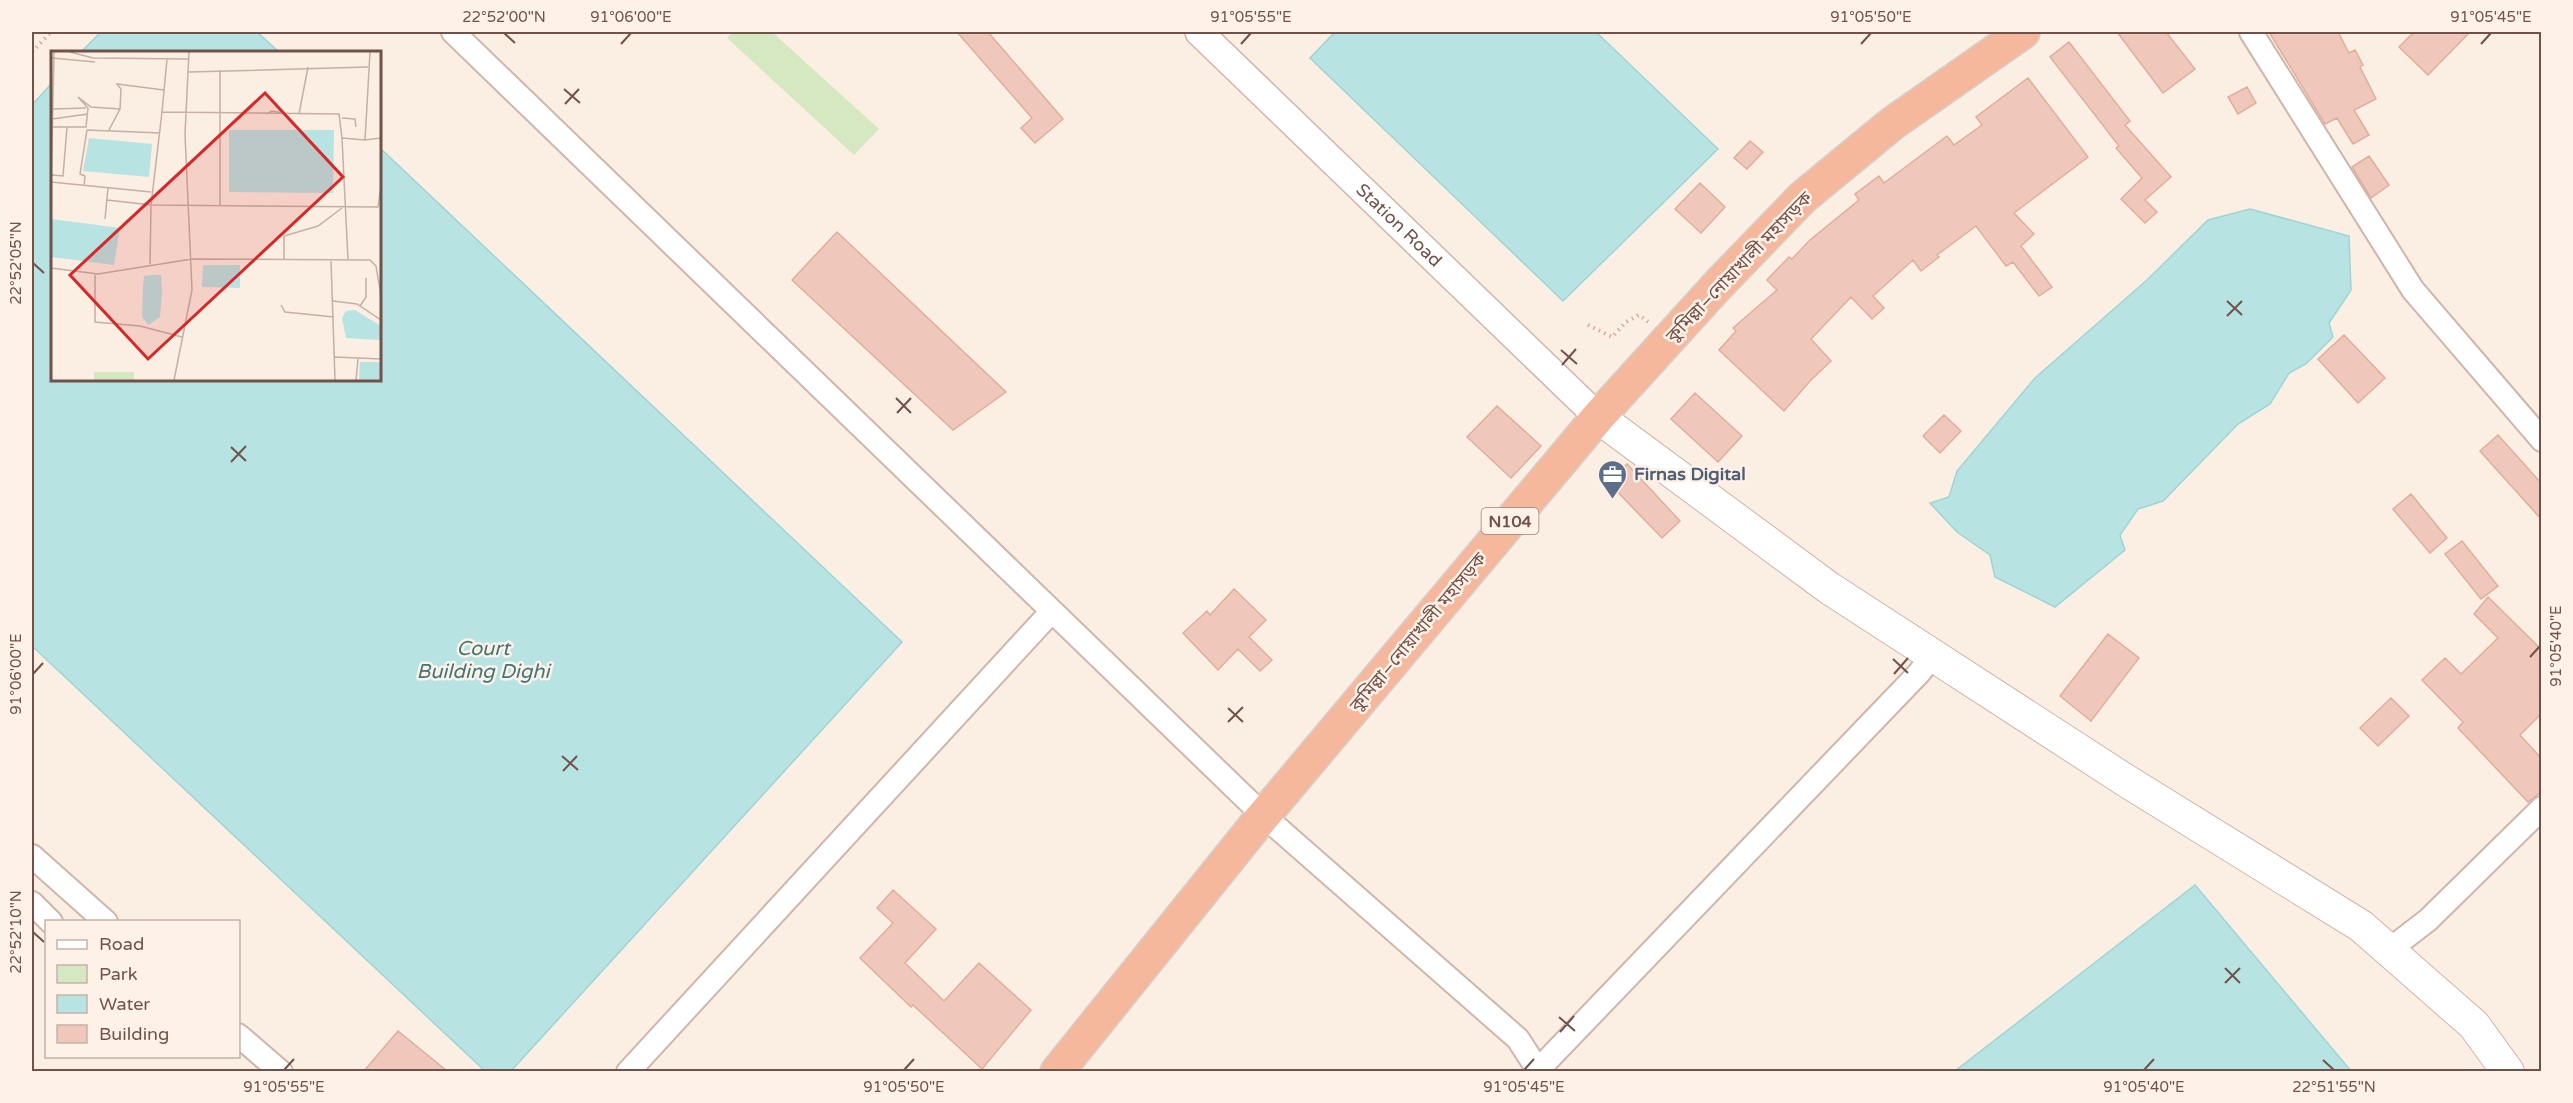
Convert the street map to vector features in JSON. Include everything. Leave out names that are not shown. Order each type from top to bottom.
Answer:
[{"type":"highway","name":"কুমিল্লা–নোয়াখালী মহাসড়ক","points":[[1057,1071],[1264,816],[1598,417],[1667,341],[1803,197],[1893,123],[2023,32]]},
{"type":"main road","points":[[1598,417],[1829,588],[2125,780],[2361,926],[2474,1025],[2508,1071]]},
{"type":"street","points":[[453,32],[1264,816],[1518,1039],[1538,1071],[1911,681],[1933,655]]},
{"type":"street","name":"Station Road","points":[[1200,32],[1598,417]]},
{"type":"street","points":[[2251,32],[2413,290],[2541,440]]},
{"type":"street","points":[[628,1071],[1052,611]]},
{"type":"street","points":[[2389,950],[2428,920],[2541,808]]},
{"type":"street","points":[[32,855],[105,920]]},
{"type":"street","points":[[32,903],[50,920]]},
{"type":"street","points":[[240,1037],[281,1071]]},
{"type":"path","points":[[32,52],[51,32]]},
{"type":"path","points":[[1588,325],[1612,337],[1626,322],[1639,315],[1667,341]]},
{"type":"green space","points":[[733,32],[772,32],[879,129],[854,155],[727,38]]},
{"type":"water","points":[[101,32],[257,32],[278,51],[82,51]]},
{"type":"water","points":[[1335,32],[1596,32],[1718,149],[1563,301],[1310,58]]},
{"type":"water","name":"Court Building Dighi","points":[[51,84],[51,381],[381,381],[381,149],[902,642],[511,1071],[485,1071],[32,646],[32,105]]},
{"type":"water","points":[[2250,209],[2349,236],[2351,290],[2329,323],[2333,337],[2306,364],[2289,373],[2270,404],[2238,424],[2163,501],[2138,509],[2120,535],[2125,550],[2055,607],[1995,577],[1990,555],[1957,532],[1930,503],[1949,497],[1957,471],[2035,378],[2147,280],[2208,220]]},
{"type":"water","points":[[2195,885],[2351,1071],[1955,1071]]},
{"type":"building","points":[[957,32],[988,32],[1063,119],[1035,143],[1021,128],[1032,118]]},
{"type":"building","points":[[2117,32],[2166,32],[2195,69],[2163,93]]},
{"type":"building","points":[[2269,32],[2338,32],[2349,53],[2355,50],[2363,65],[2360,67],[2376,99],[2354,110],[2369,135],[2353,144],[2337,118],[2325,124]]},
{"type":"building","points":[[2414,32],[2470,32],[2428,75],[2399,47]]},
{"type":"building","points":[[2069,42],[2130,121],[2125,125],[2171,177],[2145,200],[2157,212],[2145,223],[2121,199],[2142,178],[2116,148],[2119,146],[2050,57]]},
{"type":"building","points":[[2028,78],[2088,157],[2014,213],[2034,234],[2021,246],[2052,287],[2039,296],[2013,262],[2006,266],[1976,226],[1937,255],[1939,257],[1921,271],[1913,260],[1873,296],[1884,308],[1872,319],[1851,297],[1811,339],[1831,361],[1784,411],[1719,350],[1736,331],[1733,328],[1777,290],[1767,280],[1789,257],[1792,259],[1810,240],[1859,200],[1855,194],[1879,176],[1884,183],[1947,136],[1954,145],[1982,125],[1976,117]]},
{"type":"building","points":[[2247,87],[2256,103],[2238,114],[2228,97]]},
{"type":"building","points":[[1750,141],[1763,152],[1747,169],[1734,158]]},
{"type":"building","points":[[2369,156],[2389,185],[2371,198],[2352,167]]},
{"type":"building","points":[[1700,183],[1725,207],[1701,233],[1675,209]]},
{"type":"building","points":[[837,232],[1006,392],[953,430],[792,280]]},
{"type":"building","points":[[2344,335],[2385,378],[2358,403],[2318,359]]},
{"type":"building","points":[[1695,393],[1742,436],[1718,462],[1671,419]]},
{"type":"building","points":[[1497,406],[1541,446],[1511,478],[1467,437]]},
{"type":"building","points":[[1944,415],[1961,431],[1940,453],[1923,436]]},
{"type":"building","points":[[2498,435],[2541,483],[2541,519],[2480,451]]},
{"type":"building","points":[[1627,464],[1680,521],[1662,538],[1608,482]]},
{"type":"building","points":[[2411,494],[2447,538],[2430,553],[2393,509]]},
{"type":"building","points":[[2462,541],[2498,586],[2481,599],[2445,554]]},
{"type":"building","points":[[1234,589],[1266,620],[1249,637],[1272,660],[1260,671],[1238,649],[1218,670],[1183,633],[1207,611],[1210,615]]},
{"type":"building","points":[[2488,597],[2541,649],[2541,714],[2520,735],[2541,758],[2541,792],[2528,802],[2458,728],[2463,722],[2422,680],[2445,658],[2461,674],[2498,638],[2474,614]]},
{"type":"building","points":[[2108,634],[2139,658],[2091,721],[2060,696]]},
{"type":"building","points":[[2391,698],[2409,716],[2378,746],[2360,728]]},
{"type":"building","points":[[893,890],[936,929],[905,963],[944,1001],[979,963],[1031,1010],[982,1069],[913,1005],[911,1007],[860,958],[893,923],[877,908]]},
{"type":"building","points":[[398,1031],[447,1071],[364,1071]]},
{"type":"place","name":"Firnas Digital","points":[[1613,500]]}]
